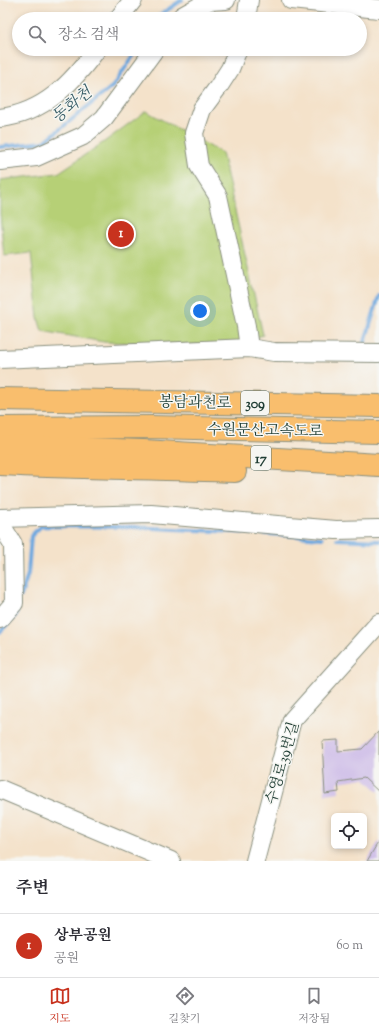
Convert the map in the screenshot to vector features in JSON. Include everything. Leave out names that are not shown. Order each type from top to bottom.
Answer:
[{"type":"highway","name":"봉담과천로","points":[[0,399],[379,406]]},
{"type":"highway","name":"수원문산고속도로","points":[[0,428],[150,427],[379,432]]},
{"type":"highway","name":"17","points":[[0,446],[148,459]]},
{"type":"highway","name":"수원문산고속도로","points":[[148,459],[379,465]]},
{"type":"highway","points":[[0,464],[47,466],[148,459],[379,478]]},
{"type":"highway","points":[[0,478],[148,459]]},
{"type":"street","points":[[124,12],[133,0]]},
{"type":"street","points":[[189,12],[209,1],[226,0]]},
{"type":"street","points":[[247,12],[249,0]]},
{"type":"street","points":[[291,0],[379,9]]},
{"type":"street","points":[[0,118],[14,116],[35,109],[63,89],[92,56]]},
{"type":"street","points":[[0,161],[36,156],[83,136],[104,118],[150,56]]},
{"type":"street","points":[[235,56],[230,69],[202,109],[194,133],[199,166],[218,196],[246,326],[249,348]]},
{"type":"street","points":[[0,359],[249,348],[274,352],[379,353]]},
{"type":"street","points":[[0,518],[151,514],[336,530],[379,529]]},
{"type":"street","points":[[0,523],[13,544],[14,595],[14,603],[0,620]]},
{"type":"street","name":"수영로39번길","points":[[255,861],[292,720],[379,623]]},
{"type":"street","points":[[0,789],[171,861]]},
{"type":"green space","points":[[146,111],[222,153],[263,335],[234,346],[104,342],[42,331],[38,318],[31,253],[4,256],[0,214],[0,180],[58,173]]},
{"type":"building","points":[[379,731],[379,792],[364,778],[338,782],[339,792],[325,794],[322,741],[338,740],[338,751],[362,749]]},
{"type":"building","points":[[379,841],[379,861],[367,861]]},
{"type":"waterway","name":"동화천","points":[[164,12],[182,0]]},
{"type":"waterway","name":"동화천","points":[[0,147],[44,142],[113,86],[133,56]]},
{"type":"waterway","points":[[364,345],[379,296]]},
{"type":"waterway","points":[[21,596],[28,574],[31,536],[41,526],[132,527],[258,533],[322,538]]},
{"type":"waterway","points":[[337,539],[379,541]]},
{"type":"waterway","points":[[0,632],[16,615],[17,610]]},
{"type":"place","name":"상부공원","points":[[121,234]]}]
